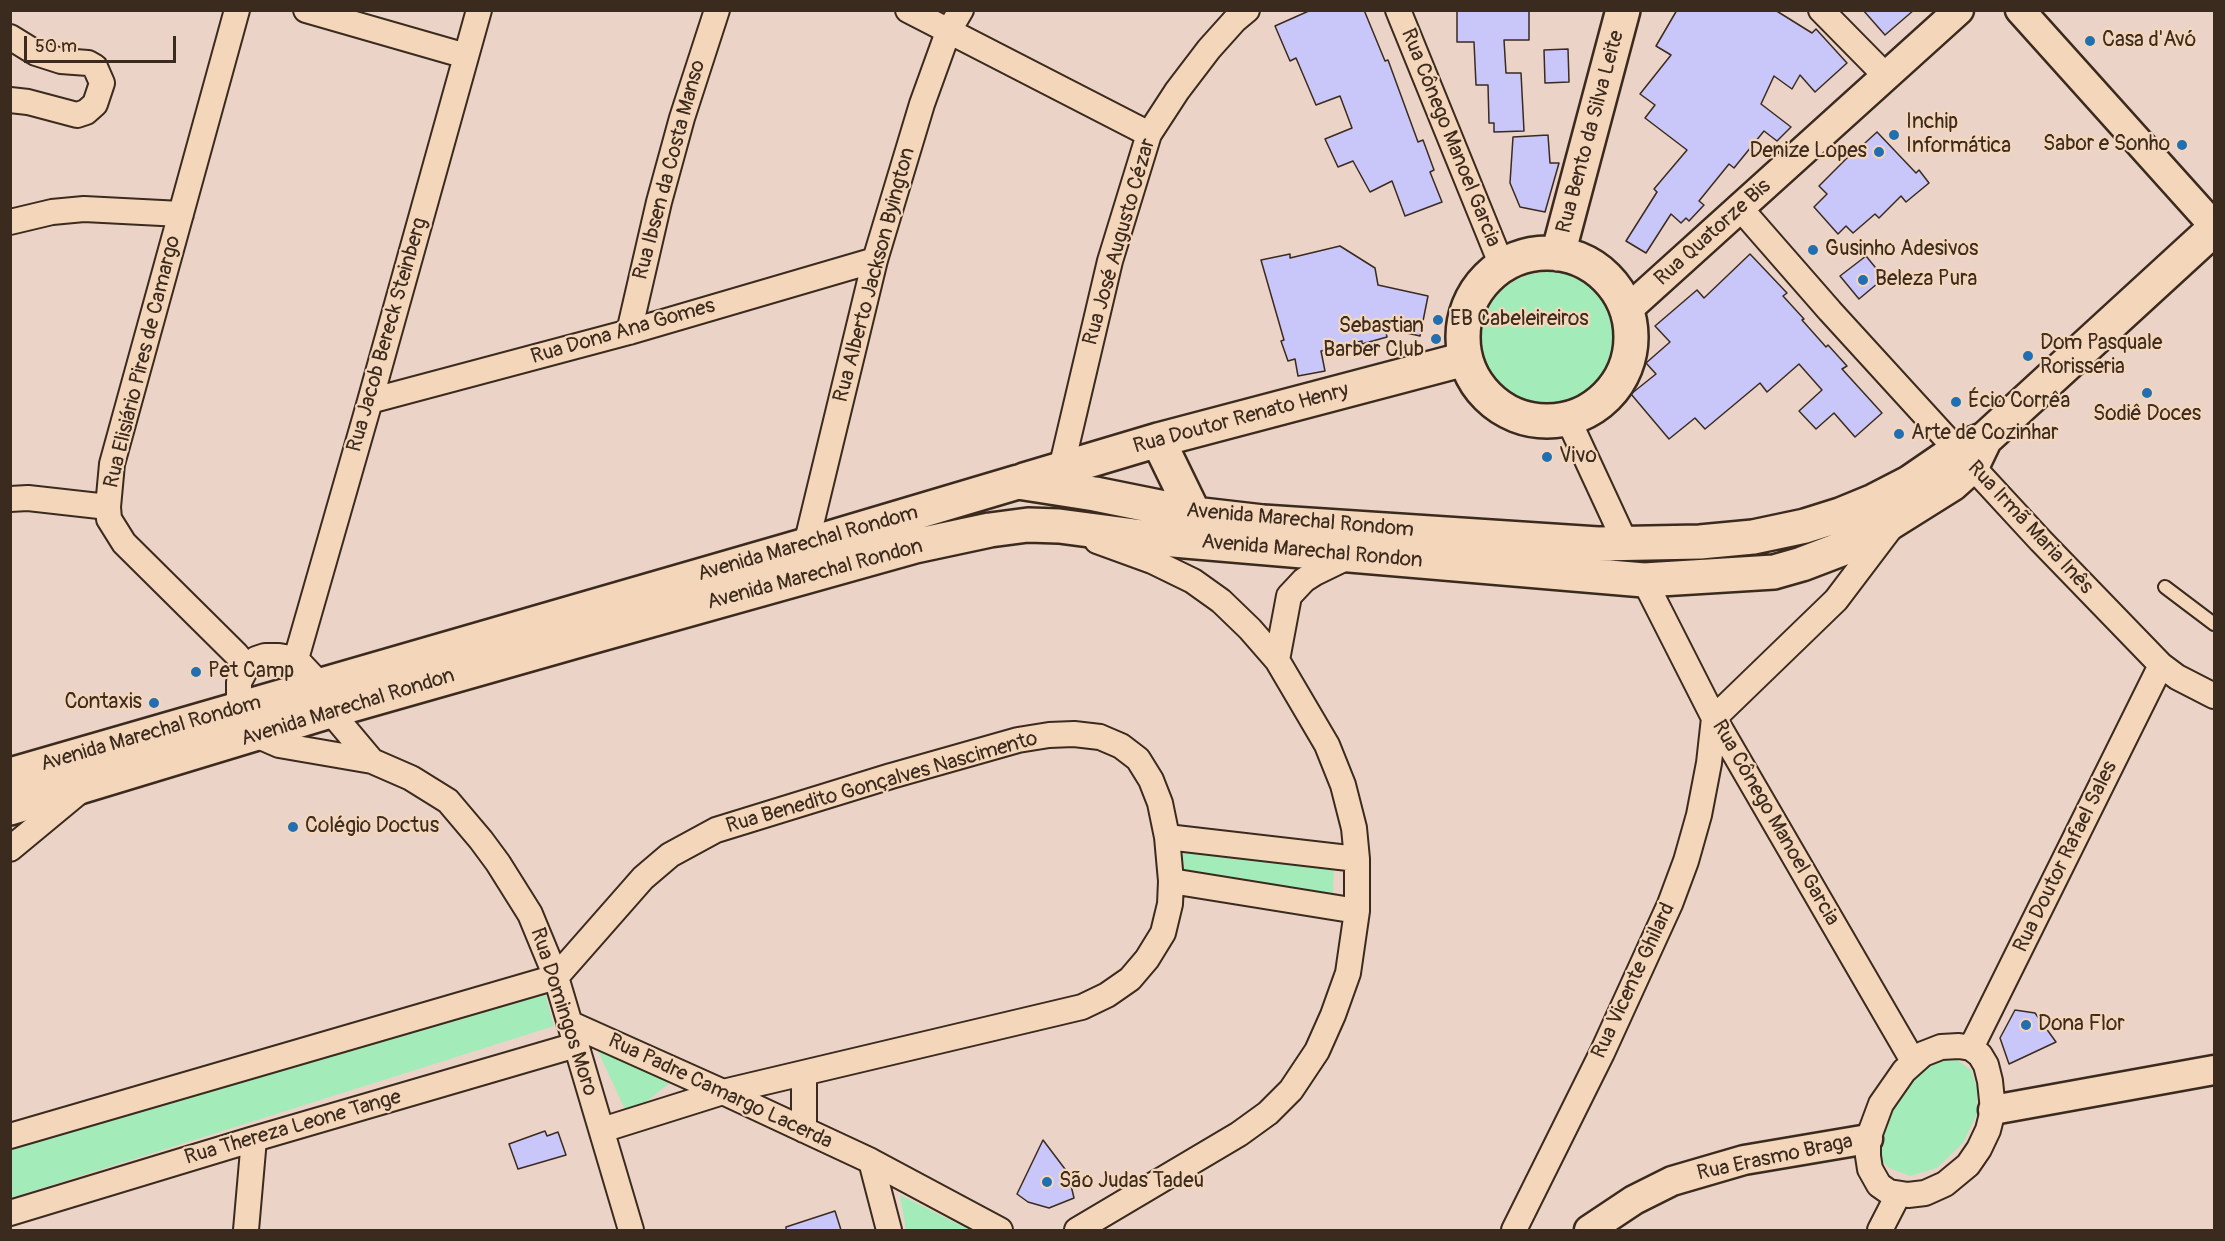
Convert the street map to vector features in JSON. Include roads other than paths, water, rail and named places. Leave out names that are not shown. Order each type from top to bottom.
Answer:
[{"type":"main road","name":"Rua Bento da Silva Leite","points":[[1558,254],[1623,10]]},
{"type":"main road","points":[[1971,452],[2214,227]]},
{"type":"main road","points":[[1558,254],[1588,264],[1612,284],[1627,310],[1632,333],[1629,356],[1621,378],[1608,396],[1589,410],[1568,419],[1542,421],[1516,416],[1493,402],[1476,383],[1465,359],[1462,332],[1468,306],[1482,284],[1502,266],[1529,255],[1558,254]]},
{"type":"main road","name":"Rua Doutor Renato Henry","points":[[1018,482],[1158,440],[1465,359]]},
{"type":"main road","points":[[1158,440],[1194,514]]},
{"type":"main road","name":"Avenida Marechal Rondon","points":[[10,808],[86,786],[248,722],[314,683],[990,530],[1028,525],[1059,526],[1150,538],[1644,580],[1774,572],[1844,548],[1898,519],[1952,484],[1971,452]]},
{"type":"main road","name":"Avenida Marechal Rondom","points":[[314,683],[806,545],[1018,482],[1095,494],[1194,514],[1263,522],[1598,544],[1701,542],[1753,537],[1805,526],[1840,515],[1874,501],[1971,452]]},
{"type":"main road","name":"Avenida Marechal Rondom","points":[[10,775],[248,722]]},
{"type":"street","name":"Rua Elisiário Pires de Camargo","points":[[237,10],[112,464],[108,507],[109,519],[124,543],[236,654],[247,668]]},
{"type":"street","points":[[306,10],[466,56]]},
{"type":"street","name":"Rua Jacob Bereck Steinberg","points":[[314,683],[370,401],[479,10]]},
{"type":"street","name":"Rua Ibsen da Costa Manso","points":[[629,332],[659,202],[682,118],[717,10]]},
{"type":"street","points":[[908,10],[1149,134]]},
{"type":"street","name":"Rua Alberto Jackson Byington","points":[[806,545],[875,260],[922,104],[948,32],[961,10]]},
{"type":"street","name":"Rua José Augusto Cézar","points":[[1061,469],[1110,261],[1149,134],[1177,91],[1209,49],[1247,10]]},
{"type":"street","name":"Rua Cônego Manoel Garcia","points":[[1398,10],[1502,266]]},
{"type":"street","points":[[1821,10],[1885,75]]},
{"type":"street","name":"Rua Quatorze Bis","points":[[1627,310],[1959,10]]},
{"type":"street","points":[[2020,10],[2214,227]]},
{"type":"street","points":[[10,37],[36,52],[61,61],[87,63],[95,67],[102,83],[95,104],[86,112],[77,115],[28,102],[10,100]]},
{"type":"street","name":"Rua Irmã Maria Inês","points":[[1740,207],[1830,311],[1971,452],[2161,665],[2214,696]]},
{"type":"street","points":[[10,222],[84,208],[181,214]]},
{"type":"street","name":"Rua Dona Ana Gomes","points":[[370,401],[629,332],[875,260]]},
{"type":"street","points":[[1568,419],[1626,544]]},
{"type":"street","points":[[10,499],[38,498],[108,507]]},
{"type":"street","points":[[1714,718],[1836,600],[1898,519]]},
{"type":"street","points":[[1059,526],[1152,561],[1193,581],[1221,601],[1250,629],[1276,660],[1327,746],[1344,785],[1354,828],[1357,859],[1357,911],[1348,973],[1333,1016],[1317,1051],[1291,1090],[1268,1113],[1239,1134],[1077,1230]]},
{"type":"street","points":[[1276,660],[1289,596],[1309,576],[1350,556]]},
{"type":"street","name":"Rua Cônego Manoel Garcia","points":[[1644,580],[1714,718],[1913,1062]]},
{"type":"street","points":[[248,722],[239,682],[247,668],[256,659],[265,656],[279,656],[314,683],[372,761]]},
{"type":"street","name":"Rua Doutor Rafael Sales","points":[[1971,1048],[2161,665]]},
{"type":"street","name":"Rua Vicente Ghilard","points":[[1514,1230],[1602,1053],[1670,904],[1686,861],[1699,815],[1709,763],[1714,718]]},
{"type":"street","name":"Rua Domingos Moro","points":[[248,722],[268,741],[289,747],[372,761],[411,778],[448,801],[498,863],[530,914],[556,977],[631,1230]]},
{"type":"street","name":"Rua Benedito Gonçalves Nascimento","points":[[556,977],[643,878],[670,855],[716,830],[891,776],[1018,740],[1074,734],[1100,737],[1121,746],[1138,759],[1151,780],[1160,803],[1167,837],[1171,881],[1170,904],[1163,933],[1147,959],[1130,979],[1107,995],[1082,1007],[723,1092],[602,1130]]},
{"type":"street","points":[[10,849],[86,786]]},
{"type":"street","points":[[1167,837],[1357,859]]},
{"type":"street","points":[[1171,881],[1357,911]]},
{"type":"street","points":[[10,1136],[556,977]]},
{"type":"street","name":"Rua Padre Camargo Lacerda","points":[[573,1034],[723,1092],[871,1161],[1000,1230]]},
{"type":"street","name":"Rua Thereza Leone Tange","points":[[10,1213],[254,1139],[573,1034]]},
{"type":"street","points":[[1941,1047],[1971,1048],[1980,1055],[1986,1065],[1993,1110],[1988,1130],[1979,1149],[1968,1165],[1945,1184],[1925,1193],[1898,1195],[1889,1192],[1879,1185],[1870,1169],[1868,1139],[1881,1104],[1893,1085],[1923,1054],[1941,1047]]},
{"type":"street","points":[[1993,1110],[2214,1070]]},
{"type":"street","points":[[804,1073],[804,1130]]},
{"type":"street","points":[[246,1230],[254,1139]]},
{"type":"street","name":"Rua Erasmo Braga","points":[[1589,1230],[1634,1200],[1672,1181],[1744,1160],[1868,1139]]},
{"type":"street","points":[[871,1161],[889,1230]]},
{"type":"street","points":[[1880,1230],[1898,1195]]},
{"type":"lane","points":[[2165,587],[2214,624]]},
{"type":"place","name":"Casa d'Avó","points":[[2090,41]]},
{"type":"place","name":"Inchip Informática","points":[[1894,135]]},
{"type":"place","name":"Sabor e Sonho","points":[[2182,145]]},
{"type":"place","name":"Denize Lopes","points":[[1879,152]]},
{"type":"place","name":"Gusinho Adesivos","points":[[1813,250]]},
{"type":"place","name":"Beleza Pura","points":[[1863,280]]},
{"type":"place","name":"EB Cabeleireiros","points":[[1438,320]]},
{"type":"place","name":"Sebastian Barber Club","points":[[1436,339]]},
{"type":"place","name":"Dom Pasquale Rorisseria","points":[[2028,356]]},
{"type":"place","name":"Sodiê Doces","points":[[2147,393]]},
{"type":"place","name":"Écio Corrêa","points":[[1956,402]]},
{"type":"place","name":"Arte de Cozinhar","points":[[1899,434]]},
{"type":"place","name":"Vivo","points":[[1547,457]]},
{"type":"place","name":"Pet Camp","points":[[196,672]]},
{"type":"place","name":"Contaxis","points":[[154,703]]},
{"type":"place","name":"Colégio Doctus","points":[[293,827]]},
{"type":"place","name":"Dona Flor","points":[[2026,1025]]},
{"type":"place","name":"São Judas Tadeu","points":[[1047,1182]]}]
